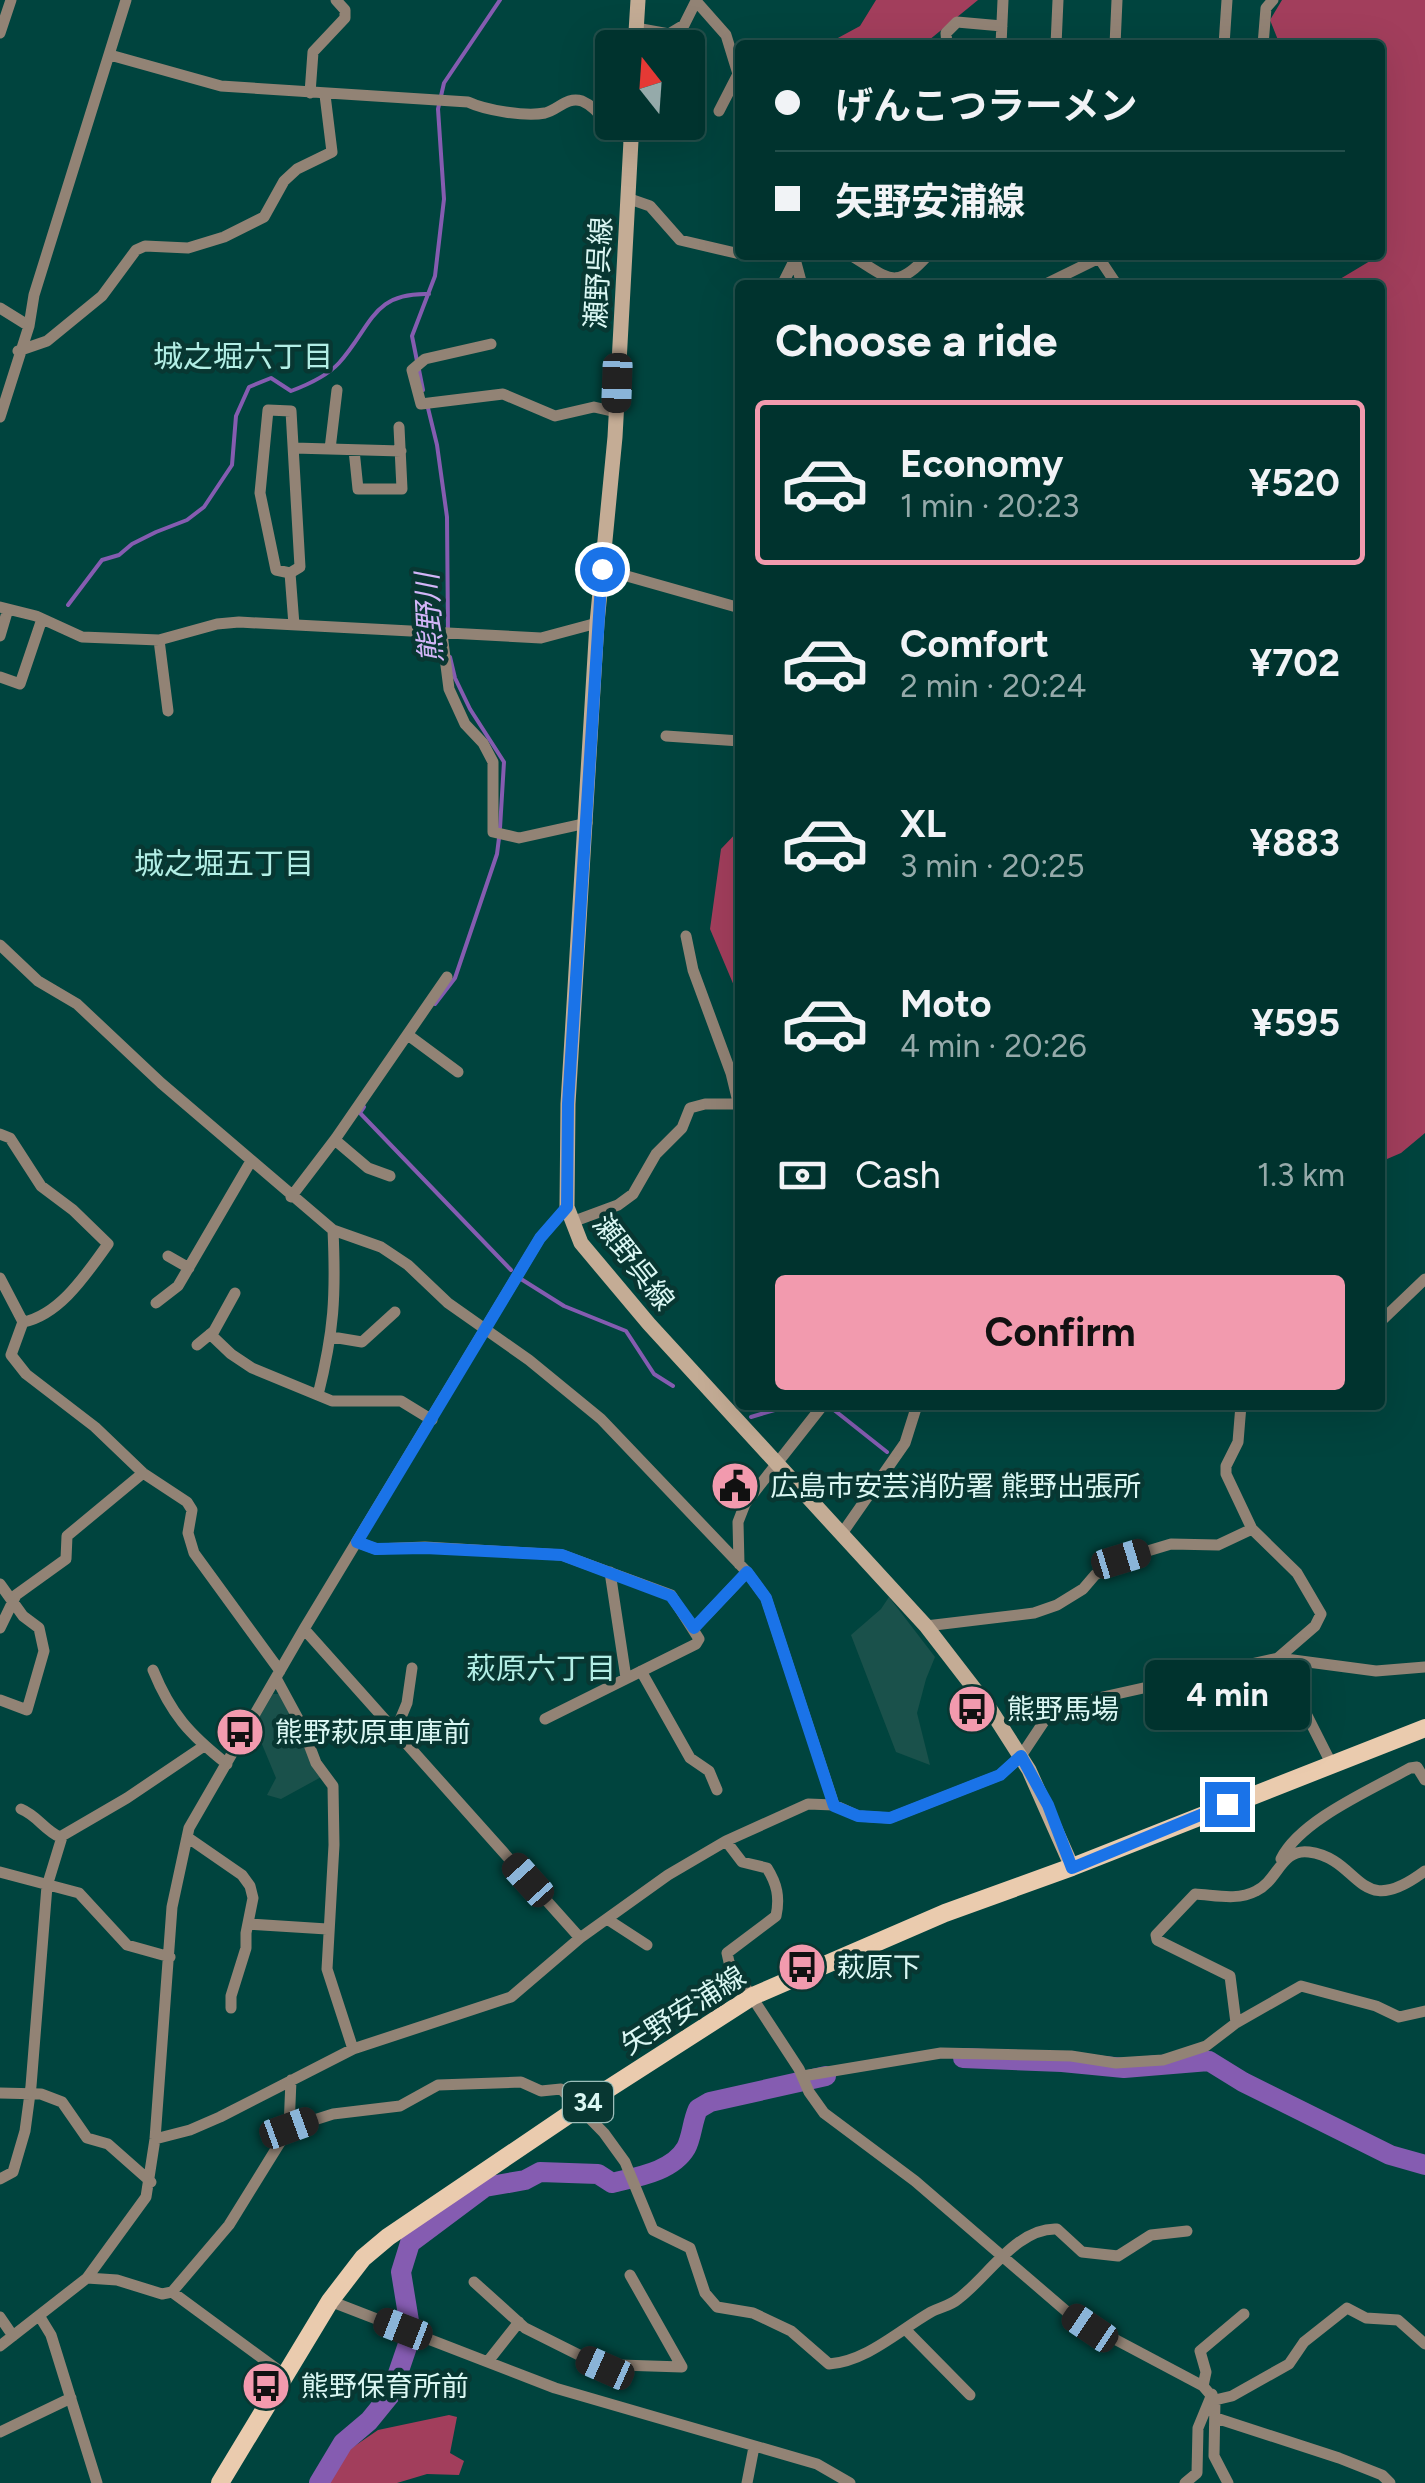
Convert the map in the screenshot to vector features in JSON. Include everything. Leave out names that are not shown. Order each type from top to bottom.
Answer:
[{"type":"main road","points":[[636,28],[638,0]]},
{"type":"main road","name":"瀬野呉線","points":[[630,140],[616,412],[598,623],[568,1104],[569,1214],[581,1243],[649,1324],[843,1532],[926,1626],[990,1709],[1048,1805],[1072,1868]]},
{"type":"main road","name":"矢野安浦線","points":[[220,2483],[330,2301],[362,2258],[580,2107],[753,1996],[946,1913],[1072,1868],[1425,1728]]},
{"type":"street","points":[[0,32],[11,0]]},
{"type":"street","points":[[0,417],[126,0]]},
{"type":"street","points":[[310,93],[313,52],[345,18],[345,10],[336,0]]},
{"type":"street","points":[[636,28],[669,34],[684,24],[696,0],[726,35],[735,64]]},
{"type":"street","points":[[1001,40],[1003,0]]},
{"type":"street","points":[[1056,40],[1058,0]]},
{"type":"street","points":[[1115,40],[1118,0]]},
{"type":"street","points":[[1224,40],[1227,0]]},
{"type":"street","points":[[1263,40],[1266,8],[1273,0]]},
{"type":"street","points":[[947,40],[946,33],[957,22],[1002,26]]},
{"type":"street","points":[[110,55],[221,86],[468,102],[485,110],[546,113],[572,100],[580,101],[595,115]]},
{"type":"street","points":[[719,111],[735,80]]},
{"type":"street","points":[[18,352],[47,341],[102,296],[136,250],[146,246],[188,248],[224,237],[264,217],[284,181],[297,169],[332,152],[325,95]]},
{"type":"street","points":[[627,198],[650,206],[680,240],[735,253]]},
{"type":"street","points":[[858,260],[888,278],[910,276],[924,260]]},
{"type":"street","points":[[1054,280],[1096,260]]},
{"type":"street","points":[[0,308],[29,326]]},
{"type":"street","points":[[491,344],[425,359],[412,370],[421,404],[502,394],[555,416],[594,408],[616,412]]},
{"type":"street","points":[[330,449],[337,390]]},
{"type":"street","points":[[268,410],[292,411],[300,567],[290,574],[276,570],[260,493],[268,410]]},
{"type":"street","points":[[354,450],[358,489],[402,489],[399,427]]},
{"type":"street","points":[[294,448],[400,451]]},
{"type":"street","points":[[602,569],[735,607]]},
{"type":"street","points":[[290,574],[294,625]]},
{"type":"street","points":[[0,636],[4,608],[82,637],[159,640],[217,624],[541,638],[598,623]]},
{"type":"street","points":[[0,677],[20,684],[42,619]]},
{"type":"street","points":[[442,634],[449,689],[465,724],[483,743],[493,762],[493,832],[519,838],[587,823]]},
{"type":"street","points":[[159,640],[168,711]]},
{"type":"street","points":[[666,736],[735,741]]},
{"type":"street","points":[[686,936],[693,970],[735,1090]]},
{"type":"street","points":[[0,945],[38,981],[77,1004],[161,1084],[291,1197],[333,1230],[381,1247],[600,1420],[743,1568],[766,1598],[834,1806]]},
{"type":"street","points":[[291,1197],[447,977]]},
{"type":"street","points":[[408,1035],[458,1072]]},
{"type":"street","points":[[0,2346],[88,2278],[146,2197],[155,2139],[172,1907],[186,1837],[304,1629],[540,1238],[569,1214],[618,1206],[632,1194],[656,1154],[682,1128],[690,1108],[706,1104],[735,1107]]},
{"type":"street","points":[[0,1134],[10,1138],[41,1186],[108,1244],[54,1307],[24,1322]]},
{"type":"street","points":[[335,1140],[368,1168],[390,1176]]},
{"type":"street","points":[[156,1302],[178,1286],[251,1161]]},
{"type":"street","points":[[318,1395],[332,1337],[336,1298],[333,1230]]},
{"type":"street","points":[[168,1256],[189,1268]]},
{"type":"street","points":[[0,1278],[24,1322]]},
{"type":"street","points":[[1385,1317],[1425,1279]]},
{"type":"street","points":[[196,1345],[228,1310],[235,1293]]},
{"type":"street","points":[[332,1337],[362,1342],[396,1312]]},
{"type":"street","points":[[24,1322],[12,1350],[14,1360],[144,1473],[187,1502],[192,1510],[188,1533],[194,1553],[278,1674],[316,1763],[333,1786],[327,1969],[353,2048]]},
{"type":"street","points":[[210,1334],[252,1368],[332,1401],[401,1401],[432,1420]]},
{"type":"street","points":[[694,1628],[743,1568],[738,1522],[745,1504],[819,1410]]},
{"type":"street","points":[[843,1532],[905,1443],[915,1410]]},
{"type":"street","points":[[1241,1410],[1238,1442],[1226,1474],[1252,1528],[1297,1573],[1321,1614],[1315,1626],[1278,1658]]},
{"type":"street","points":[[0,1628],[10,1602],[66,1559],[67,1536],[144,1473]]},
{"type":"street","points":[[926,1626],[1034,1613],[1083,1589],[1094,1575],[1121,1559],[1171,1544],[1218,1545],[1252,1528]]},
{"type":"street","points":[[357,1542],[376,1549],[562,1555],[671,1596],[694,1628],[699,1639],[696,1644],[544,1720]]},
{"type":"street","points":[[610,1572],[626,1678]]},
{"type":"street","points":[[0,1584],[10,1602],[39,1628],[44,1651],[27,1710],[0,1700]]},
{"type":"street","points":[[304,1629],[580,1938]]},
{"type":"street","points":[[1278,1658],[1332,1765]]},
{"type":"street","points":[[155,2139],[190,2130],[353,2048],[511,1996],[580,1938],[668,1875],[726,1841],[808,1804],[834,1806],[858,1816],[890,1818],[1000,1775],[1021,1756],[1058,1707],[1278,1658],[1376,1670],[1425,1667]]},
{"type":"street","points":[[396,1732],[412,1668]]},
{"type":"street","points":[[153,1670],[168,1706],[204,1746],[227,1764]]},
{"type":"street","points":[[641,1671],[690,1758],[709,1771],[717,1790]]},
{"type":"street","points":[[0,2178],[13,2172],[25,2131],[47,1886],[62,1837],[204,1746]]},
{"type":"street","points":[[1282,1863],[1285,1851],[1335,1810],[1410,1768],[1416,1767],[1425,1780]]},
{"type":"street","points":[[21,1809],[35,1814],[51,1833],[62,1837]]},
{"type":"street","points":[[186,1837],[242,1875],[250,1886],[253,1898],[246,1948],[231,2008]]},
{"type":"street","points":[[726,1841],[742,1862],[767,1868],[778,1893],[776,1916],[727,1954],[824,2113],[915,2182],[1090,2328],[1210,2393],[1232,2396],[1289,2364],[1304,2342],[1347,2308],[1366,2318],[1398,2320],[1425,2344]]},
{"type":"street","points":[[1236,2023],[1230,1976],[1161,1944],[1156,1935],[1195,1894],[1237,1897],[1256,1892],[1290,1855],[1304,1850],[1350,1872],[1365,1889],[1375,1891],[1404,1884],[1425,1871]]},
{"type":"street","points":[[0,1872],[79,1893],[126,1945],[170,1957]]},
{"type":"street","points":[[607,1919],[647,1945]]},
{"type":"street","points":[[248,1924],[327,1929]]},
{"type":"street","points":[[803,2076],[941,2053],[1150,2062],[1194,2052],[1302,1986],[1376,2006],[1399,2017],[1425,2012]]},
{"type":"street","points":[[88,2278],[117,2280],[162,2294],[172,2292],[229,2225],[289,2128],[291,2080]]},
{"type":"street","points":[[289,2128],[332,2114],[400,2106],[438,2085],[520,2082],[541,2091],[561,2089],[625,2162],[653,2230],[690,2248],[706,2292],[717,2306],[753,2313],[777,2324],[829,2364],[856,2360],[934,2310],[955,2302],[1005,2256],[1048,2229],[1056,2229],[1082,2252],[1118,2256],[1152,2235],[1187,2231]]},
{"type":"street","points":[[0,2094],[42,2094],[62,2102],[87,2138],[108,2144],[151,2182]]},
{"type":"street","points":[[474,2282],[519,2322],[563,2349],[605,2368],[682,2366],[630,2275]]},
{"type":"street","points":[[172,2292],[284,2375]]},
{"type":"street","points":[[330,2301],[555,2388],[818,2464],[850,2483]]},
{"type":"street","points":[[1228,2483],[1214,2456],[1216,2418],[1200,2351],[1244,2314]]},
{"type":"street","points":[[40,2317],[51,2336],[97,2483]]},
{"type":"street","points":[[0,2318],[12,2336]]},
{"type":"street","points":[[489,2360],[519,2322]]},
{"type":"street","points":[[905,2329],[970,2395]]},
{"type":"street","points":[[1185,2483],[1197,2473],[1198,2428],[1210,2393]]},
{"type":"street","points":[[0,2432],[72,2398]]},
{"type":"street","points":[[1216,2418],[1339,2458],[1382,2475],[1390,2483]]},
{"type":"street","points":[[747,2483],[754,2448]]},
{"type":"shaded area","points":[[876,0],[978,0],[929,40],[834,40],[860,26]]},
{"type":"shaded area","points":[[1282,0],[1425,0],[1425,1133],[1401,1153],[1385,1160],[1385,280],[1338,280],[1372,260],[1385,260],[1385,40],[1278,40],[1270,20]]},
{"type":"shaded area","points":[[735,834],[735,988],[710,929],[721,849]]},
{"type":"shaded area","points":[[889,1597],[935,1657],[917,1713],[930,1765],[896,1752],[851,1635]]},
{"type":"shaded area","points":[[273,1694],[281,1694],[323,1776],[281,1799],[267,1795],[276,1778],[259,1737],[250,1733]]},
{"type":"shaded area","points":[[449,2415],[457,2417],[450,2453],[464,2461],[459,2475],[427,2474],[397,2483],[328,2483],[343,2454],[378,2430]]},
{"type":"waterway","name":"熊野川","points":[[417,361],[412,336],[435,276],[444,199],[438,109],[444,83],[500,0]]},
{"type":"waterway","points":[[68,605],[102,560],[187,520],[204,507],[232,465],[236,416],[249,387],[271,378],[291,391],[316,380],[339,363],[384,305],[410,295],[429,294]]},
{"type":"waterway","name":"熊野川","points":[[419,370],[423,390]]},
{"type":"waterway","name":"熊野川","points":[[427,404],[447,517],[448,633]]},
{"type":"waterway","name":"熊野川","points":[[450,657],[470,709],[504,762],[500,828]]},
{"type":"waterway","name":"熊野川","points":[[435,1004],[455,978],[499,838]]},
{"type":"waterway","name":"熊野川","points":[[364,1107],[360,1113],[511,1270]]},
{"type":"waterway","name":"熊野川","points":[[521,1279],[564,1306],[626,1331],[654,1374],[673,1386]]},
{"type":"waterway","name":"熊野川","points":[[751,1417],[775,1410]]},
{"type":"waterway","name":"熊野川","points":[[834,1410],[887,1452]]},
{"type":"waterway","points":[[963,2058],[1124,2068],[1209,2061],[1390,2155],[1425,2165]]},
{"type":"waterway","points":[[319,2483],[343,2443],[369,2421],[391,2394],[408,2344],[409,2321],[401,2272],[410,2243],[485,2187],[525,2180],[540,2172],[598,2174],[612,2183],[653,2172],[680,2156],[688,2144],[698,2109],[710,2102],[826,2076]]},
{"type":"place","name":"広島市安芸消防署 熊野出張所","points":[[735,1486]]},
{"type":"place","name":"熊野馬場","points":[[972,1709]]},
{"type":"place","name":"熊野萩原車庫前","points":[[240,1732]]},
{"type":"place","name":"萩原下","points":[[802,1967]]},
{"type":"place","name":"熊野保育所前","points":[[266,2386]]},
{"type":"district","name":"城之堀六丁目","points":[[243,356]]},
{"type":"district","name":"城之堀五丁目","points":[[224,863]]},
{"type":"district","name":"萩原六丁目","points":[[541,1668]]},
{"type":"route","points":[[602,569],[568,1104],[567,1207],[540,1238],[357,1542],[376,1549],[562,1555],[671,1596],[694,1628],[747,1572],[766,1598],[834,1806],[858,1816],[890,1818],[912,1810],[1000,1775],[1021,1756],[1048,1805],[1072,1868],[1227,1804]]}]
